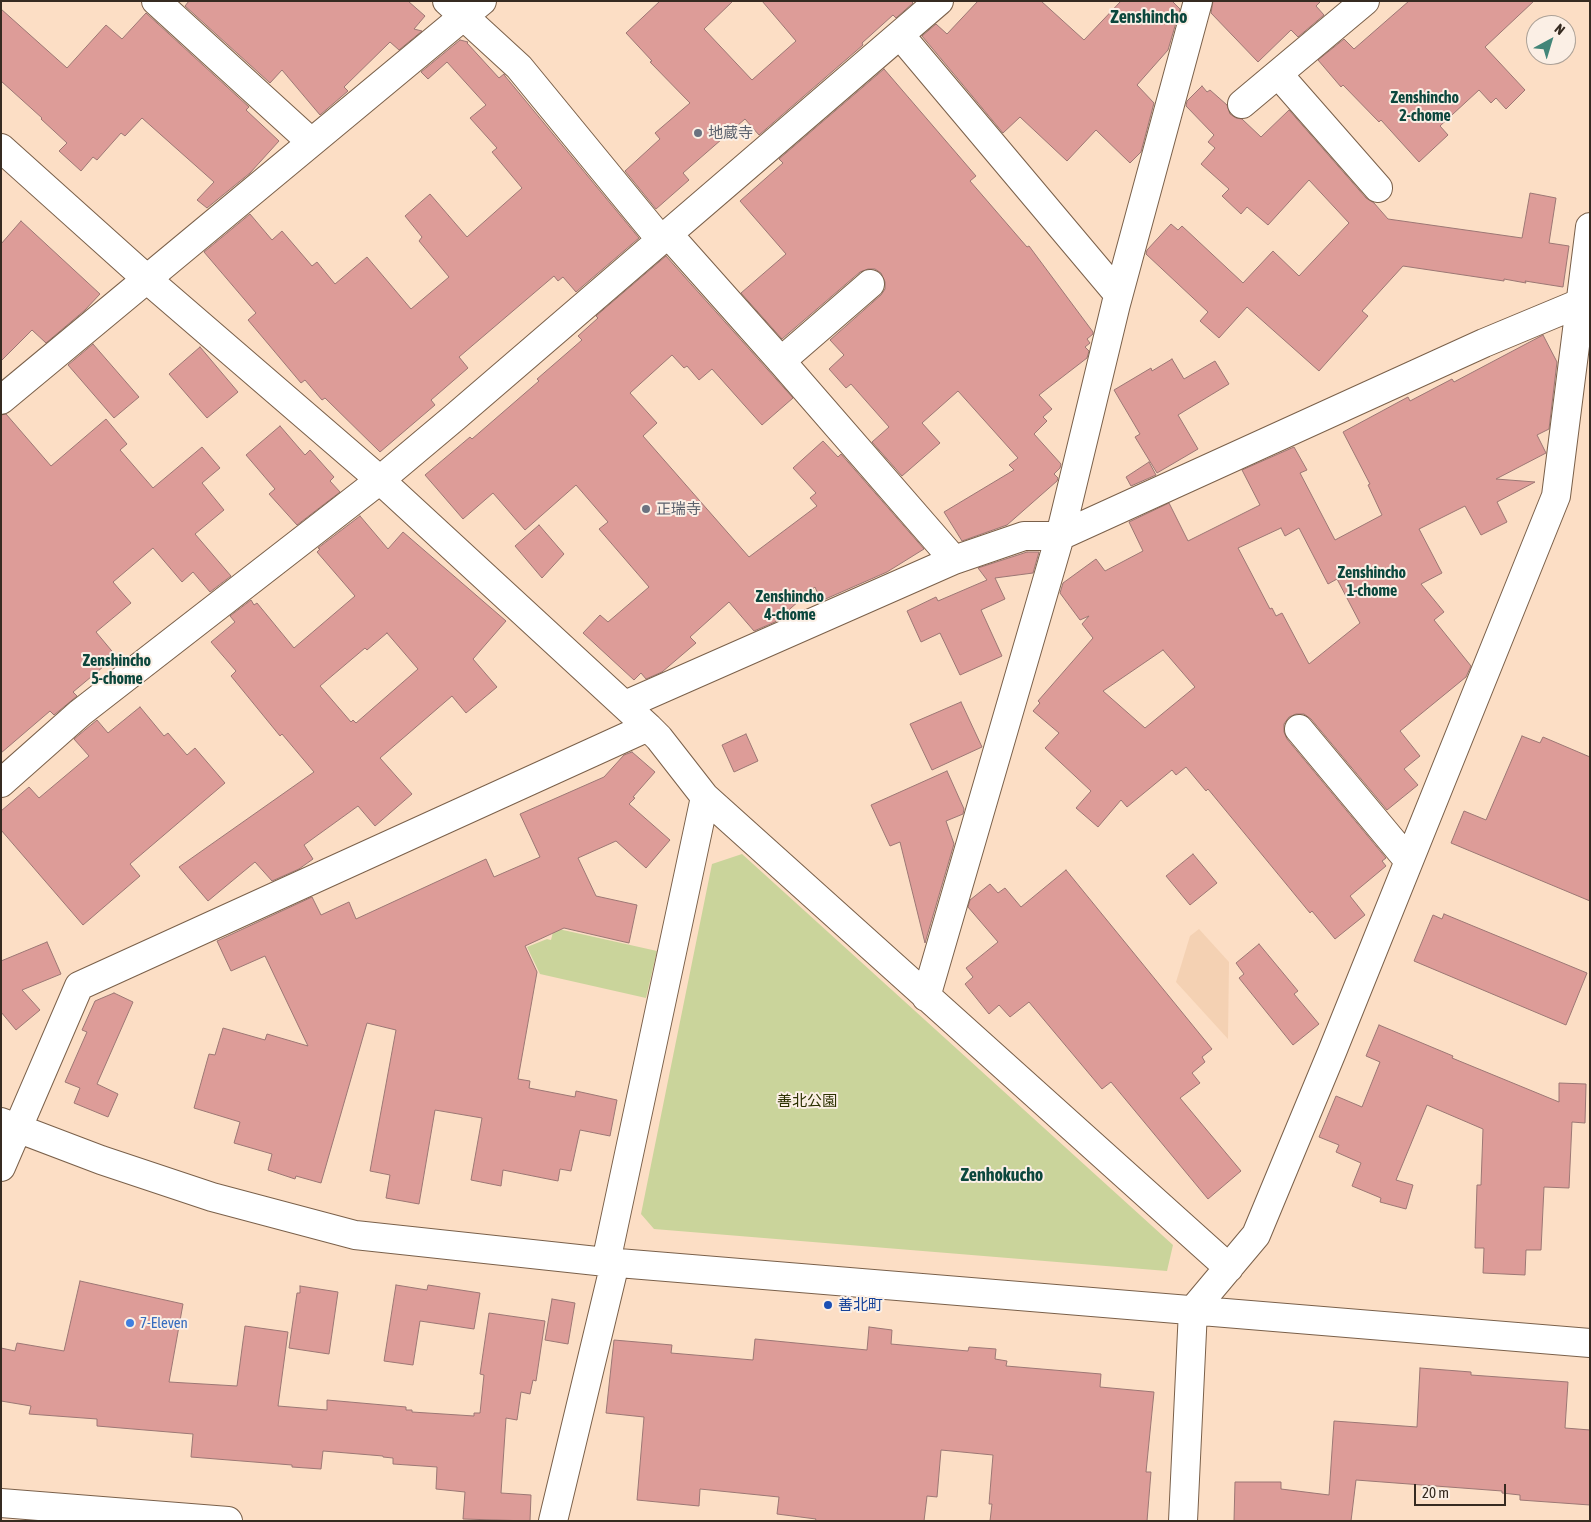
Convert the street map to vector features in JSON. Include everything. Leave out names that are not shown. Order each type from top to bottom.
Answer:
[{"type":"street","points":[[156,1],[311,142]]},
{"type":"street","points":[[1,784],[80,713],[380,480],[940,1]]},
{"type":"street","points":[[926,997],[1060,536],[1118,294],[1198,1]]},
{"type":"street","points":[[1242,104],[1365,1]]},
{"type":"street","points":[[1,400],[148,280],[311,142],[464,6],[665,237],[782,360],[954,560]]},
{"type":"street","points":[[900,35],[1118,294]]},
{"type":"street","points":[[1278,74],[1378,188]]},
{"type":"street","points":[[1,148],[148,280],[380,480],[648,726],[705,797],[1228,1268]]},
{"type":"street","points":[[1183,1521],[1193,1310],[1256,1235],[1332,1052],[1556,496],[1583,304],[1590,227]]},
{"type":"street","points":[[782,360],[870,284]]},
{"type":"street","points":[[625,705],[954,560],[1024,536],[1060,536],[1484,343],[1583,304]]},
{"type":"street","points":[[1,1167],[9,1126],[79,986],[648,726]]},
{"type":"street","points":[[1299,729],[1408,860]]},
{"type":"street","points":[[553,1521],[610,1263],[705,797]]},
{"type":"street","points":[[9,1126],[101,1160],[212,1197],[355,1235],[610,1263],[1590,1343]]},
{"type":"street","points":[[1,1502],[228,1521]]},
{"type":"shaded area","points":[[1199,929],[1229,962],[1228,1039],[1176,982],[1190,936]]},
{"type":"green space","name":"善北公園","points":[[742,854],[1173,1245],[1167,1271],[654,1229],[641,1214],[712,864]]},
{"type":"green space","points":[[554,928],[657,951],[646,998],[540,974],[527,947],[547,939],[551,940]]},
{"type":"building","points":[[189,1],[408,1],[425,16],[414,29],[422,31],[399,50],[390,42],[344,87],[348,91],[320,115],[282,70],[270,83],[185,6]]},
{"type":"building","points":[[660,1],[733,1],[704,29],[752,80],[796,41],[762,1],[911,1],[913,3],[896,18],[893,15],[862,43],[863,45],[759,135],[745,119],[683,173],[689,180],[656,209],[625,171],[660,139],[655,133],[690,103],[650,62],[652,61],[626,33]]},
{"type":"building","points":[[978,1],[1041,1],[1084,40],[1121,1],[1172,1],[1180,9],[1168,50],[1137,85],[1154,103],[1141,152],[1130,163],[1096,130],[1067,161],[1020,117],[1003,133],[922,36],[936,24],[947,34]]},
{"type":"building","points":[[1213,1],[1321,1],[1316,6],[1324,15],[1298,37],[1291,30],[1258,62],[1211,13]]},
{"type":"building","points":[[1409,1],[1534,1],[1485,47],[1525,90],[1506,109],[1496,98],[1491,103],[1479,90],[1440,126],[1448,135],[1419,162],[1381,120],[1379,122],[1343,85],[1341,87],[1318,60],[1344,39],[1354,49]]},
{"type":"building","points":[[1,9],[67,68],[106,25],[122,39],[146,13],[249,107],[246,110],[279,141],[250,173],[207,208],[197,200],[214,182],[142,118],[125,136],[121,133],[97,160],[93,157],[81,171],[59,151],[67,143],[1,81]]},
{"type":"building","points":[[460,40],[468,42],[499,78],[504,74],[639,238],[576,292],[563,277],[558,281],[554,276],[459,357],[468,368],[431,400],[435,405],[380,452],[325,398],[322,400],[305,380],[301,383],[248,320],[256,313],[204,252],[250,214],[272,240],[282,231],[312,266],[317,262],[335,284],[367,257],[411,309],[449,277],[419,241],[422,237],[405,216],[430,194],[467,237],[522,188],[492,152],[497,148],[470,118],[486,105],[447,62],[428,79],[421,72]]},
{"type":"building","points":[[884,69],[976,176],[970,181],[1027,247],[1029,246],[1093,332],[1087,339],[1090,343],[1085,347],[1089,351],[1087,358],[1039,395],[1052,409],[1043,417],[1047,421],[1034,434],[1061,464],[1054,474],[1058,478],[1057,481],[1007,525],[962,541],[944,512],[1014,470],[1009,465],[1018,458],[958,391],[922,423],[940,443],[902,476],[872,442],[889,427],[851,384],[846,388],[829,369],[844,355],[830,340],[881,295],[885,289],[885,282],[881,273],[875,269],[860,272],[782,339],[741,293],[786,254],[740,201],[783,163],[779,159]]},
{"type":"building","points":[[1202,86],[1207,92],[1210,90],[1227,105],[1230,114],[1242,119],[1261,137],[1289,110],[1366,198],[1374,203],[1388,219],[1522,238],[1530,193],[1556,198],[1549,243],[1569,246],[1563,287],[1525,281],[1526,283],[1504,279],[1504,281],[1403,266],[1362,311],[1368,316],[1319,371],[1247,307],[1219,338],[1200,321],[1208,312],[1146,254],[1147,250],[1171,224],[1178,230],[1182,226],[1243,283],[1273,251],[1299,276],[1349,223],[1309,180],[1268,225],[1247,207],[1241,214],[1222,196],[1229,189],[1201,164],[1215,148],[1208,142],[1214,135],[1186,106],[1187,101]]},
{"type":"building","points":[[21,221],[100,294],[85,310],[46,343],[32,330],[1,361],[1,244]]},
{"type":"building","points":[[666,256],[793,398],[762,425],[712,369],[699,380],[687,366],[684,368],[672,355],[630,393],[657,423],[643,436],[749,557],[817,506],[810,498],[816,493],[793,468],[823,441],[838,457],[841,454],[924,549],[887,572],[821,601],[815,587],[775,622],[754,631],[729,602],[690,637],[696,643],[662,672],[646,679],[641,673],[634,680],[583,633],[600,615],[608,622],[649,587],[599,529],[608,522],[576,485],[525,530],[493,493],[463,519],[425,475],[470,437],[472,439],[539,381],[537,379],[582,340],[578,336],[598,318],[596,316]]},
{"type":"building","points":[[1543,335],[1557,362],[1549,429],[1537,435],[1546,453],[1496,479],[1535,482],[1497,502],[1507,522],[1481,535],[1465,506],[1419,529],[1442,573],[1421,584],[1444,612],[1434,620],[1471,666],[1466,677],[1400,731],[1420,756],[1404,769],[1418,785],[1387,810],[1311,719],[1304,714],[1296,714],[1289,717],[1284,724],[1284,732],[1287,739],[1386,858],[1382,861],[1386,866],[1350,896],[1365,915],[1335,939],[1312,911],[1310,913],[1208,789],[1206,791],[1186,767],[1176,775],[1172,770],[1127,807],[1121,800],[1098,827],[1076,808],[1091,791],[1045,748],[1059,733],[1033,711],[1040,703],[1038,701],[1093,638],[1082,624],[1089,616],[1080,620],[1060,593],[1063,583],[1096,559],[1105,571],[1143,551],[1129,522],[1169,503],[1188,541],[1260,505],[1242,470],[1294,447],[1307,470],[1300,473],[1335,540],[1382,515],[1368,485],[1370,484],[1343,432],[1408,397],[1410,401],[1452,379],[1454,382]],"holes":[[[1281,528],[1285,536],[1299,528],[1328,584],[1337,579],[1360,623],[1309,664],[1282,613],[1276,616],[1272,608],[1270,609],[1238,548]],[[1163,650],[1195,687],[1145,728],[1103,691]]]},
{"type":"building","points":[[93,344],[139,397],[114,418],[68,365]]},
{"type":"building","points":[[200,347],[238,392],[207,418],[169,374]]},
{"type":"building","points":[[1172,359],[1184,379],[1215,361],[1229,384],[1178,415],[1198,449],[1157,473],[1135,437],[1140,434],[1114,390],[1151,368],[1152,371]]},
{"type":"building","points":[[6,414],[51,466],[106,419],[127,444],[120,450],[153,488],[202,447],[220,468],[202,483],[224,510],[195,534],[231,576],[210,592],[193,572],[182,582],[153,548],[113,582],[131,603],[96,632],[116,656],[73,692],[77,696],[54,715],[50,711],[1,753],[1,415]]},
{"type":"building","points":[[280,426],[305,455],[310,450],[334,477],[330,481],[340,492],[297,525],[269,494],[275,489],[246,455]]},
{"type":"building","points":[[1149,462],[1156,475],[1131,486],[1126,477]]},
{"type":"building","points":[[360,516],[388,549],[403,532],[506,621],[473,659],[497,687],[466,713],[452,696],[380,758],[412,794],[375,826],[358,806],[304,845],[313,859],[299,869],[272,881],[255,862],[208,901],[179,867],[314,772],[282,734],[280,736],[231,676],[236,671],[211,642],[235,622],[230,616],[251,600],[254,605],[257,603],[294,648],[355,596],[317,552],[320,549],[318,548]],"holes":[[[387,633],[418,669],[356,723],[353,720],[351,722],[320,686],[365,648],[367,650]]]},
{"type":"building","points":[[539,525],[564,554],[542,578],[515,546]]},
{"type":"building","points":[[1027,552],[1039,552],[1033,573],[995,578],[1005,599],[981,610],[1002,656],[960,675],[940,633],[921,642],[907,611],[936,597],[938,601],[987,580],[978,568]]},
{"type":"building","points":[[961,702],[982,747],[932,770],[910,724]]},
{"type":"building","points":[[140,707],[164,736],[168,733],[187,755],[195,748],[225,783],[130,864],[140,876],[83,925],[1,830],[1,811],[29,787],[39,798],[89,756],[74,739],[97,720],[108,733]]},
{"type":"building","points":[[746,734],[758,761],[734,772],[722,745]]},
{"type":"building","points":[[1522,736],[1540,743],[1543,737],[1590,757],[1590,901],[1451,843],[1464,811],[1486,820]]},
{"type":"building","points":[[632,752],[655,772],[629,804],[670,840],[646,868],[616,841],[578,858],[596,896],[637,905],[629,943],[564,928],[525,946],[537,972],[518,1079],[530,1081],[529,1088],[575,1097],[576,1091],[617,1100],[610,1136],[580,1130],[571,1171],[560,1169],[558,1181],[503,1170],[501,1186],[471,1180],[482,1118],[435,1110],[419,1204],[386,1198],[390,1175],[370,1171],[396,1030],[367,1023],[321,1183],[296,1176],[295,1179],[268,1170],[272,1154],[234,1143],[240,1122],[194,1108],[209,1054],[215,1055],[223,1028],[265,1040],[267,1034],[308,1046],[265,956],[231,971],[217,941],[312,897],[321,915],[349,902],[356,919],[486,859],[494,877],[540,857],[520,814],[604,777],[624,755]]},
{"type":"building","points":[[947,771],[964,809],[963,814],[946,821],[954,844],[925,943],[900,842],[890,846],[871,805]]},
{"type":"building","points":[[1193,854],[1217,883],[1190,905],[1166,876]]},
{"type":"building","points":[[1066,870],[1212,1049],[1202,1057],[1205,1062],[1192,1073],[1200,1083],[1180,1098],[1241,1171],[1208,1199],[1111,1082],[1102,1089],[1029,1002],[1010,1017],[999,1005],[989,1014],[965,984],[973,977],[966,968],[998,942],[968,907],[970,900],[990,884],[998,893],[1005,888],[1021,907]]},
{"type":"building","points":[[1444,914],[1587,973],[1566,1025],[1414,961],[1433,915],[1442,919]]},
{"type":"building","points":[[47,942],[61,974],[22,990],[40,1010],[16,1030],[1,1012],[1,961]]},
{"type":"building","points":[[1259,944],[1298,991],[1294,994],[1319,1024],[1293,1045],[1239,978],[1244,974],[1236,963]]},
{"type":"building","points":[[114,993],[133,1002],[97,1084],[118,1094],[108,1117],[74,1103],[80,1088],[65,1082],[87,1032],[82,1030],[95,1001]]},
{"type":"building","points":[[1379,1025],[1453,1056],[1452,1058],[1559,1102],[1559,1083],[1586,1084],[1585,1123],[1572,1122],[1569,1188],[1544,1187],[1541,1250],[1526,1250],[1525,1275],[1483,1273],[1484,1248],[1475,1248],[1477,1185],[1481,1185],[1483,1129],[1427,1105],[1396,1180],[1413,1185],[1406,1209],[1380,1202],[1381,1198],[1352,1186],[1361,1163],[1336,1152],[1339,1145],[1319,1137],[1336,1096],[1362,1107],[1380,1062],[1366,1056]]},
{"type":"building","points":[[80,1281],[183,1304],[169,1382],[237,1386],[245,1326],[288,1332],[278,1406],[327,1410],[327,1400],[406,1407],[406,1410],[412,1410],[412,1412],[474,1416],[474,1413],[480,1413],[484,1375],[480,1374],[489,1313],[545,1321],[536,1381],[533,1380],[530,1394],[521,1392],[517,1420],[506,1418],[501,1493],[531,1495],[530,1521],[463,1519],[465,1492],[436,1489],[437,1467],[393,1464],[393,1458],[383,1456],[323,1451],[321,1469],[191,1457],[193,1434],[97,1426],[97,1419],[29,1414],[31,1406],[1,1401],[1,1348],[15,1351],[17,1343],[64,1351]]},
{"type":"building","points":[[396,1285],[427,1290],[428,1285],[480,1293],[474,1329],[420,1321],[413,1365],[384,1361]]},
{"type":"building","points":[[300,1286],[338,1292],[329,1354],[289,1348],[297,1293],[300,1293]]},
{"type":"building","points":[[552,1299],[575,1303],[568,1344],[545,1340]]},
{"type":"building","points":[[869,1327],[892,1330],[891,1344],[968,1351],[969,1347],[996,1349],[995,1359],[1007,1361],[1006,1366],[1101,1374],[1100,1387],[1154,1392],[1146,1472],[1151,1472],[1147,1521],[990,1521],[992,1504],[989,1504],[993,1455],[941,1450],[937,1497],[927,1496],[924,1521],[815,1521],[816,1519],[777,1514],[779,1497],[700,1489],[699,1506],[637,1500],[644,1417],[606,1413],[614,1340],[672,1345],[671,1353],[753,1360],[755,1339],[867,1350]]},
{"type":"building","points":[[1420,1368],[1471,1372],[1471,1375],[1568,1382],[1565,1428],[1590,1430],[1590,1505],[1520,1500],[1520,1495],[1502,1493],[1502,1491],[1356,1480],[1351,1521],[1234,1521],[1235,1482],[1281,1482],[1281,1489],[1329,1495],[1334,1421],[1417,1427]]},
{"type":"place","name":"地蔵寺","points":[[698,133]]},
{"type":"place","name":"正瑞寺","points":[[646,509]]},
{"type":"place","name":"善北町","points":[[828,1305]]},
{"type":"place","name":"7-Eleven","points":[[130,1323]]},
{"type":"district","name":"Zenshincho","points":[[1149,17]]},
{"type":"district","name":"Zenshincho 2-chome","points":[[1425,107]]},
{"type":"district","name":"Zenshincho 1-chome","points":[[1372,582]]},
{"type":"district","name":"Zenshincho 4-chome","points":[[790,606]]},
{"type":"district","name":"Zenshincho 5-chome","points":[[117,670]]},
{"type":"district","name":"Zenhokucho","points":[[1002,1175]]}]
